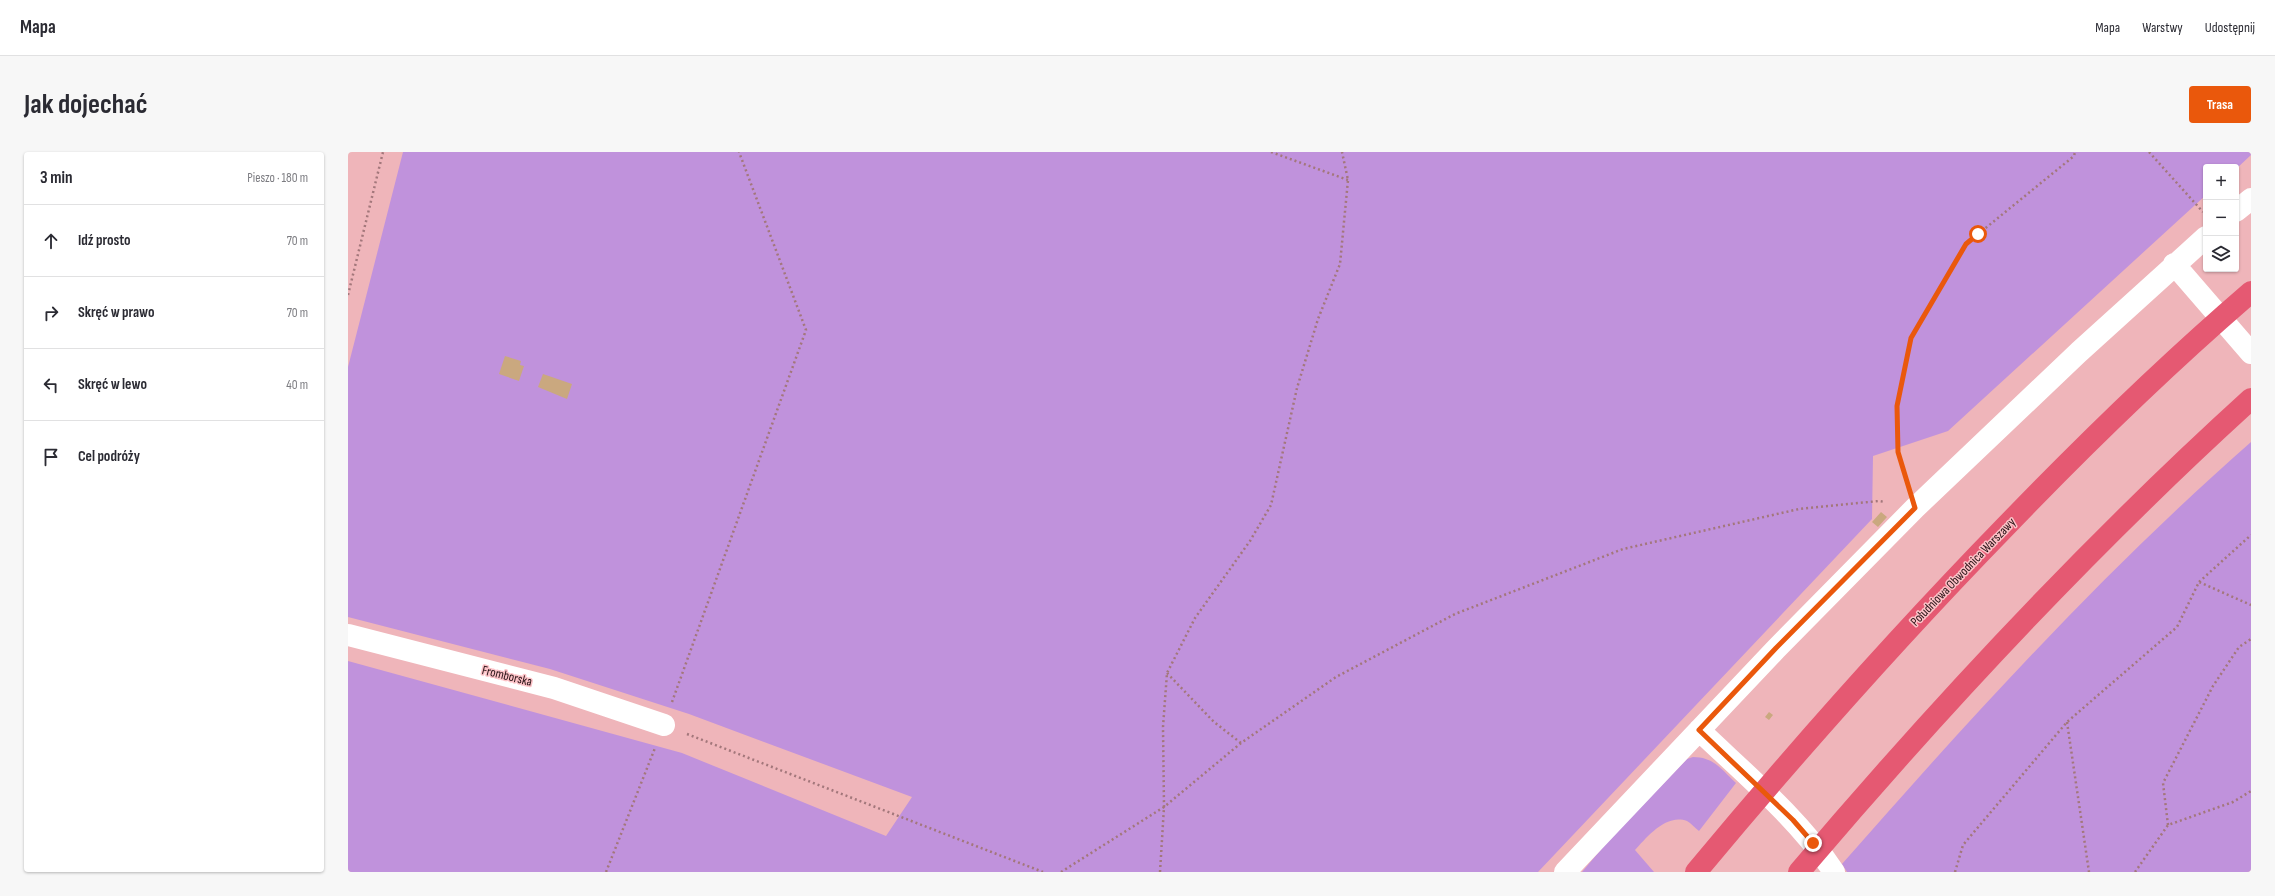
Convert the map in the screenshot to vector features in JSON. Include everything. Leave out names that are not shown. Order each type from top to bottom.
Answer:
[{"type":"highway","name":"Południowa Obwodnica Warszawy","points":[[1696,872],[1872,666],[2061,469],[2251,292]]},
{"type":"highway","points":[[1798,872],[1877,780],[2018,626],[2151,493],[2251,399]]},
{"type":"street","points":[[2239,209],[2251,199]]},
{"type":"street","points":[[1565,872],[1776,648],[1915,508],[2174,264],[2203,240]]},
{"type":"street","points":[[2174,264],[2251,353]]},
{"type":"street","name":"Fromborska","points":[[348,635],[554,688],[664,725]]},
{"type":"street","points":[[1699,730],[1793,820],[1822,854],[1834,872]]},
{"type":"path","points":[[348,295],[383,152]]},
{"type":"path","points":[[606,872],[664,725],[806,330],[738,152]]},
{"type":"path","points":[[1271,152],[1348,180]]},
{"type":"path","points":[[1160,872],[1164,807],[1163,727],[1167,673],[1195,618],[1250,541],[1271,505],[1300,381],[1318,319],[1340,264],[1348,180],[1342,152]]},
{"type":"path","points":[[1061,872],[1164,807],[1241,743],[1336,677],[1455,614],[1623,549],[1799,508],[1879,501],[1915,508],[1898,452],[1897,406],[1911,338],[1966,244],[2074,156],[2075,152]]},
{"type":"path","points":[[2149,152],[2203,213]]},
{"type":"path","points":[[1955,872],[1963,845],[2067,722],[2177,627],[2199,582],[2251,535]]},
{"type":"path","points":[[2199,582],[2251,605]]},
{"type":"path","points":[[2168,826],[2163,783],[2213,686],[2239,647],[2251,639]]},
{"type":"path","points":[[1167,673],[1214,722],[1241,743]]},
{"type":"path","points":[[2067,722],[2089,872]]},
{"type":"path","points":[[664,725],[1043,872]]},
{"type":"path","points":[[2135,872],[2168,826],[2233,802],[2251,791]]},
{"type":"shaded area","points":[[403,152],[2251,152],[2251,155],[2239,166],[2239,164],[2203,164],[2203,198],[1948,431],[1873,456],[1872,519],[1538,872],[348,872],[348,661],[682,753],[886,836],[912,797],[689,714],[550,669],[348,617],[348,367]]},
{"type":"shaded area","points":[[2251,442],[2251,872],[1847,872],[1842,864],[1989,700],[2091,593],[2197,491]]},
{"type":"shaded area","points":[[1693,757],[1707,759],[1717,765],[1736,783],[1699,831],[1687,821],[1679,819],[1664,823],[1651,833],[1635,850],[1654,872],[1582,872],[1609,840],[1687,759]]},
{"type":"building","points":[[505,356],[521,361],[520,365],[524,366],[519,381],[499,374]]},
{"type":"building","points":[[543,374],[572,384],[567,399],[538,387]]},
{"type":"building","points":[[1881,512],[1887,517],[1878,527],[1872,522]]},
{"type":"building","points":[[1769,712],[1773,715],[1769,720],[1765,717]]},
{"type":"route","points":[[1813,843],[1793,820],[1699,730],[1776,648],[1915,508],[1898,452],[1897,406],[1911,338],[1966,244],[1978,234]]}]
